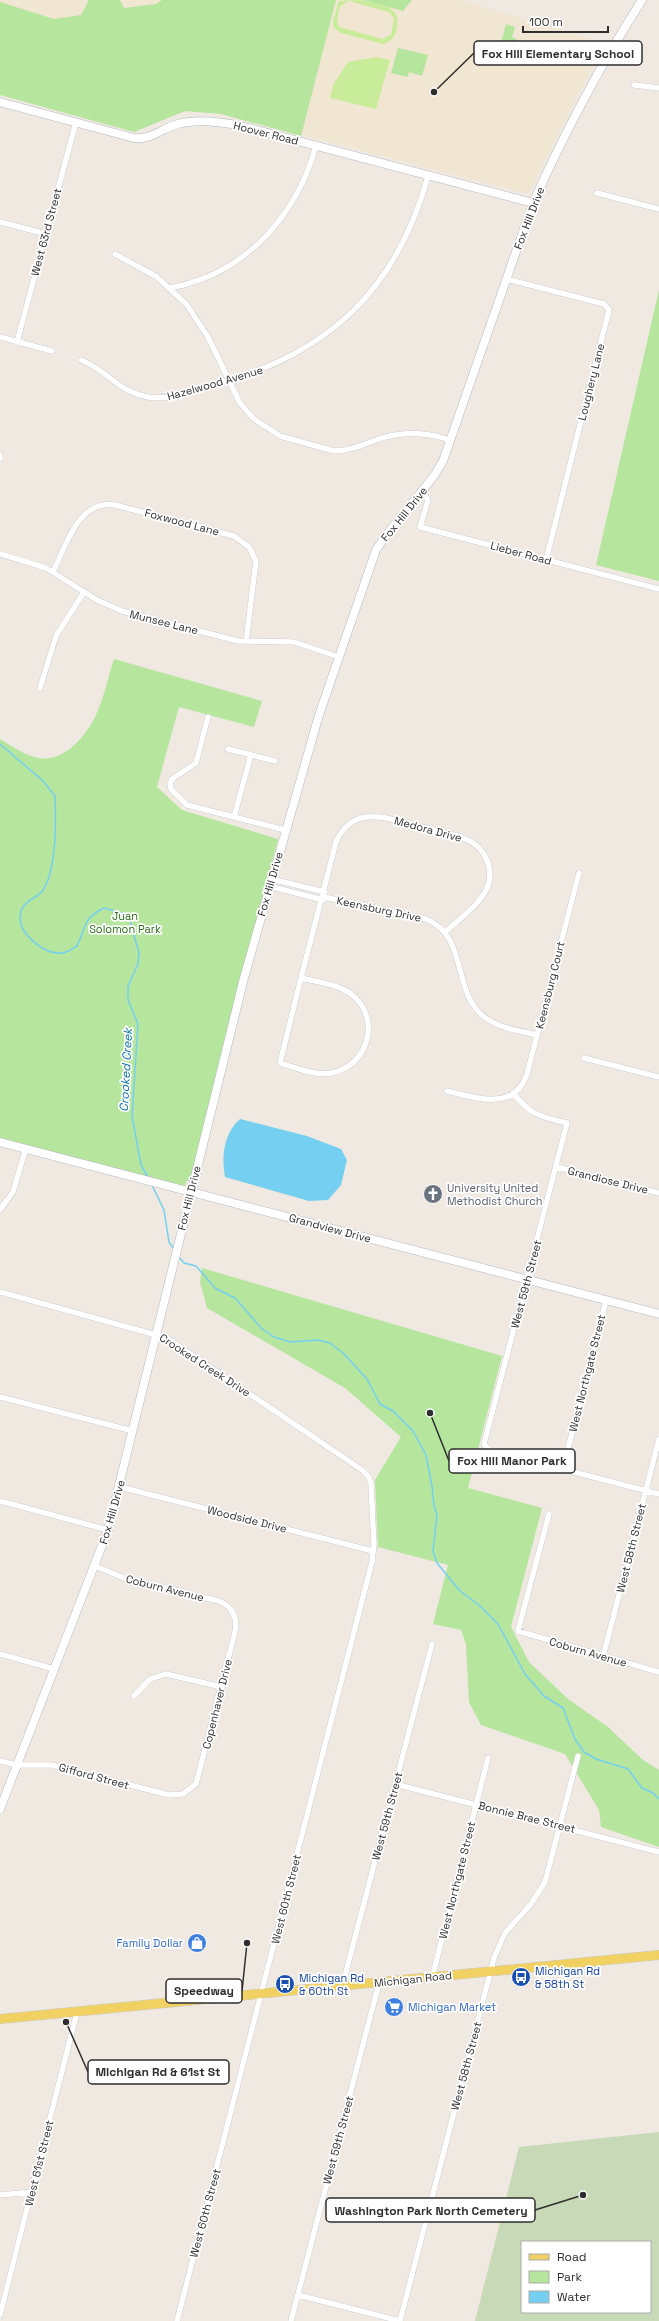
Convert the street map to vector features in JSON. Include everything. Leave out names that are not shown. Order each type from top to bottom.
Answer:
[{"type":"main road","name":"Michigan Road","points":[[0,2019],[342,1987],[659,1955]]},
{"type":"street","name":"Fox Hill Drive","points":[[0,1809],[108,1530],[120,1487],[168,1282],[270,883],[308,749],[376,550],[422,491],[443,461],[533,203],[545,176],[609,56],[642,0]]},
{"type":"street","points":[[634,85],[659,88]]},
{"type":"street","name":"Hoover Road","points":[[0,102],[140,138],[152,136],[178,124],[221,123],[241,126],[533,203]]},
{"type":"street","name":"West 63rd Street","points":[[17,342],[76,122]]},
{"type":"street","points":[[170,288],[203,278],[227,267],[265,238],[285,215],[299,192],[316,146]]},
{"type":"street","name":"Hazelwood Avenue","points":[[81,360],[98,368],[123,389],[149,397],[163,398],[229,380],[269,367],[304,349],[332,329],[357,307],[379,282],[399,252],[416,214],[428,176]]},
{"type":"street","points":[[597,193],[659,209]]},
{"type":"street","points":[[0,222],[46,234]]},
{"type":"street","points":[[115,254],[146,270],[170,288],[187,305],[203,327],[242,405],[260,424],[283,437],[326,450],[345,451],[384,437],[402,434],[428,435],[450,440]]},
{"type":"street","name":"Loughery Lane","points":[[506,279],[604,304],[609,310],[546,560]]},
{"type":"street","points":[[0,337],[52,351]]},
{"type":"street","points":[[0,454],[0,459]]},
{"type":"street","name":"Lieber Road","points":[[422,491],[428,500],[420,527],[659,590]]},
{"type":"street","name":"Foxwood Lane","points":[[53,572],[82,516],[91,508],[103,504],[115,504],[234,536],[249,547],[256,563],[248,610],[246,642]]},
{"type":"street","name":"Munsee Lane","points":[[0,554],[33,563],[53,572],[104,604],[127,612],[246,642],[292,642],[339,657]]},
{"type":"street","points":[[40,688],[54,639],[84,592]]},
{"type":"street","points":[[208,717],[196,763],[172,779],[170,786],[185,805],[285,830]]},
{"type":"street","points":[[228,749],[275,761]]},
{"type":"street","points":[[234,817],[251,755]]},
{"type":"street","name":"Medora Drive","points":[[301,978],[338,839],[346,827],[359,818],[381,816],[466,838],[484,853],[490,868],[489,881],[481,900],[445,932]]},
{"type":"street","name":"Keensburg Court","points":[[513,1093],[522,1084],[527,1074],[579,873]]},
{"type":"street","name":"Keensburg Drive","points":[[270,883],[324,896]]},
{"type":"street","name":"Keensburg Drive","points":[[270,883],[426,919],[436,924],[445,932],[454,945],[465,992],[476,1010],[495,1024],[537,1035]]},
{"type":"street","points":[[301,978],[344,990],[358,1000],[365,1011],[369,1027],[366,1045],[360,1056],[343,1069],[331,1073],[320,1073],[280,1064],[301,978]]},
{"type":"street","points":[[584,1058],[659,1077]]},
{"type":"street","points":[[447,1091],[488,1100],[498,1100],[513,1093]]},
{"type":"street","name":"West 59th Street","points":[[513,1093],[524,1108],[533,1114],[567,1123],[484,1444],[488,1449],[497,1452],[563,1468]]},
{"type":"street","name":"Grandview Drive","points":[[0,1142],[659,1314]]},
{"type":"street","points":[[0,1210],[13,1192],[26,1148]]},
{"type":"street","name":"Grandiose Drive","points":[[557,1166],[659,1193]]},
{"type":"street","name":"Crooked Creek Drive","points":[[0,1292],[156,1334],[171,1340],[368,1475]]},
{"type":"street","name":"West Northgate Street","points":[[563,1468],[606,1301]]},
{"type":"street","points":[[0,1397],[133,1431]]},
{"type":"street","name":"West 58th Street","points":[[603,1657],[659,1439]]},
{"type":"street","points":[[563,1468],[659,1494]]},
{"type":"street","name":"West 60th Street","points":[[177,2321],[262,1994],[373,1551],[372,1484],[368,1475]]},
{"type":"street","name":"Woodside Drive","points":[[120,1487],[373,1551]]},
{"type":"street","points":[[0,1501],[108,1530]]},
{"type":"street","name":"Coburn Avenue","points":[[549,1514],[518,1631],[603,1657],[659,1672]]},
{"type":"street","name":"Coburn Avenue","points":[[95,1566],[124,1578],[218,1601],[227,1605],[233,1612]]},
{"type":"street","name":"Copenhaver Drive","points":[[187,1792],[199,1778],[236,1627],[233,1612]]},
{"type":"street","name":"West 59th Street","points":[[342,1987],[432,1644]]},
{"type":"street","points":[[0,1654],[54,1669]]},
{"type":"street","points":[[134,1696],[150,1679],[166,1674],[222,1687]]},
{"type":"street","name":"West 58th Street","points":[[400,2321],[498,1946],[505,1933],[531,1904],[543,1887],[578,1756]]},
{"type":"street","name":"West Northgate Street","points":[[432,1978],[488,1758]]},
{"type":"street","name":"Gifford Street","points":[[0,1761],[16,1766],[52,1765],[169,1796],[187,1792]]},
{"type":"street","name":"Bonnie Brae Street","points":[[396,1784],[659,1852]]},
{"type":"street","name":"West 59th Street","points":[[291,2321],[379,1983]]},
{"type":"street","name":"West 61st Street","points":[[0,2315],[78,2012]]},
{"type":"street","points":[[0,2195],[31,2192]]},
{"type":"street","points":[[298,2295],[400,2321]]},
{"type":"shaded area","points":[[0,0],[460,0],[604,43],[528,194],[221,114],[185,111],[134,132],[0,95]]},
{"type":"green space","points":[[89,0],[120,0],[124,8],[156,4],[162,0],[336,0],[301,136],[221,114],[185,111],[134,132],[0,95],[0,2],[54,19],[81,15]]},
{"type":"green space","points":[[360,0],[387,7],[392,10],[396,14],[398,20],[394,36],[389,42],[383,44],[341,33],[334,28],[333,21],[339,1]],"holes":[[[349,1],[389,12],[394,18],[391,35],[382,39],[339,27],[337,21],[340,6]]]},
{"type":"green space","points":[[363,0],[412,0],[403,11]]},
{"type":"green space","points":[[506,24],[515,27],[512,37],[516,39],[524,50],[517,55],[499,50]]},
{"type":"green space","points":[[398,48],[428,55],[422,76],[409,72],[408,77],[391,73]]},
{"type":"green space","points":[[376,57],[390,60],[376,109],[330,98],[333,85],[348,62]]},
{"type":"green space","points":[[659,290],[659,581],[596,565]]},
{"type":"green space","name":"Juan Solomon Park","points":[[114,659],[262,701],[254,727],[179,707],[157,787],[182,810],[278,839],[190,1180],[186,1181],[185,1186],[0,1140],[0,739],[23,753],[38,758],[57,756],[65,752],[80,739],[92,723],[104,695]]},
{"type":"green space","points":[[202,1268],[502,1356],[468,1488],[542,1508],[511,1627],[529,1662],[568,1699],[608,1727],[643,1760],[659,1770],[659,1847],[601,1827],[599,1810],[565,1754],[481,1725],[469,1702],[466,1644],[461,1630],[433,1624],[448,1565],[378,1547],[375,1480],[401,1437],[345,1388],[207,1308],[200,1282]]},
{"type":"green space","points":[[659,2132],[659,2321],[475,2321],[519,2147]]},
{"type":"water","points":[[240,1119],[307,1136],[341,1149],[347,1160],[341,1185],[328,1200],[309,1201],[225,1177],[223,1161],[225,1145],[230,1131]]},
{"type":"waterway","name":"Crooked Creek","points":[[0,744],[43,781],[55,796],[55,844],[51,870],[48,881],[43,890],[26,904],[21,911],[21,923],[27,935],[32,941],[45,949],[51,952],[63,953],[77,946],[89,919],[92,915],[104,908],[126,914],[130,921],[139,953],[138,964],[128,986],[128,1000],[138,1024],[132,1116],[141,1165],[148,1177]]},
{"type":"waterway","name":"Crooked Creek","points":[[152,1185],[164,1210],[169,1242],[174,1249]]},
{"type":"waterway","name":"Crooked Creek","points":[[178,1256],[184,1263],[196,1266],[215,1288],[235,1298],[262,1329],[274,1337],[290,1342],[318,1340],[330,1343],[344,1354],[367,1379],[380,1404],[393,1411],[413,1431],[426,1455],[434,1506],[437,1514],[433,1551],[437,1563],[460,1591],[479,1605],[498,1624],[525,1674],[544,1696],[563,1708],[575,1739],[584,1752],[596,1759],[628,1769],[642,1788],[653,1793],[659,1799]]},
{"type":"place","name":"Fox Hill Elementary School","points":[[434,92]]},
{"type":"place","name":"University United Methodist Church","points":[[433,1194]]},
{"type":"place","name":"Fox Hill Manor Park","points":[[430,1413]]},
{"type":"place","name":"Family Dollar","points":[[197,1943]]},
{"type":"place","name":"Speedway","points":[[247,1943]]},
{"type":"place","name":"Michigan Rd & 58th St","points":[[521,1977]]},
{"type":"place","name":"Michigan Rd & 60th St","points":[[285,1984]]},
{"type":"place","name":"Michigan Market","points":[[394,2007]]},
{"type":"place","name":"Michigan Rd & 61st St","points":[[66,2022]]},
{"type":"place","name":"Washington Park North Cemetery","points":[[583,2195]]}]
